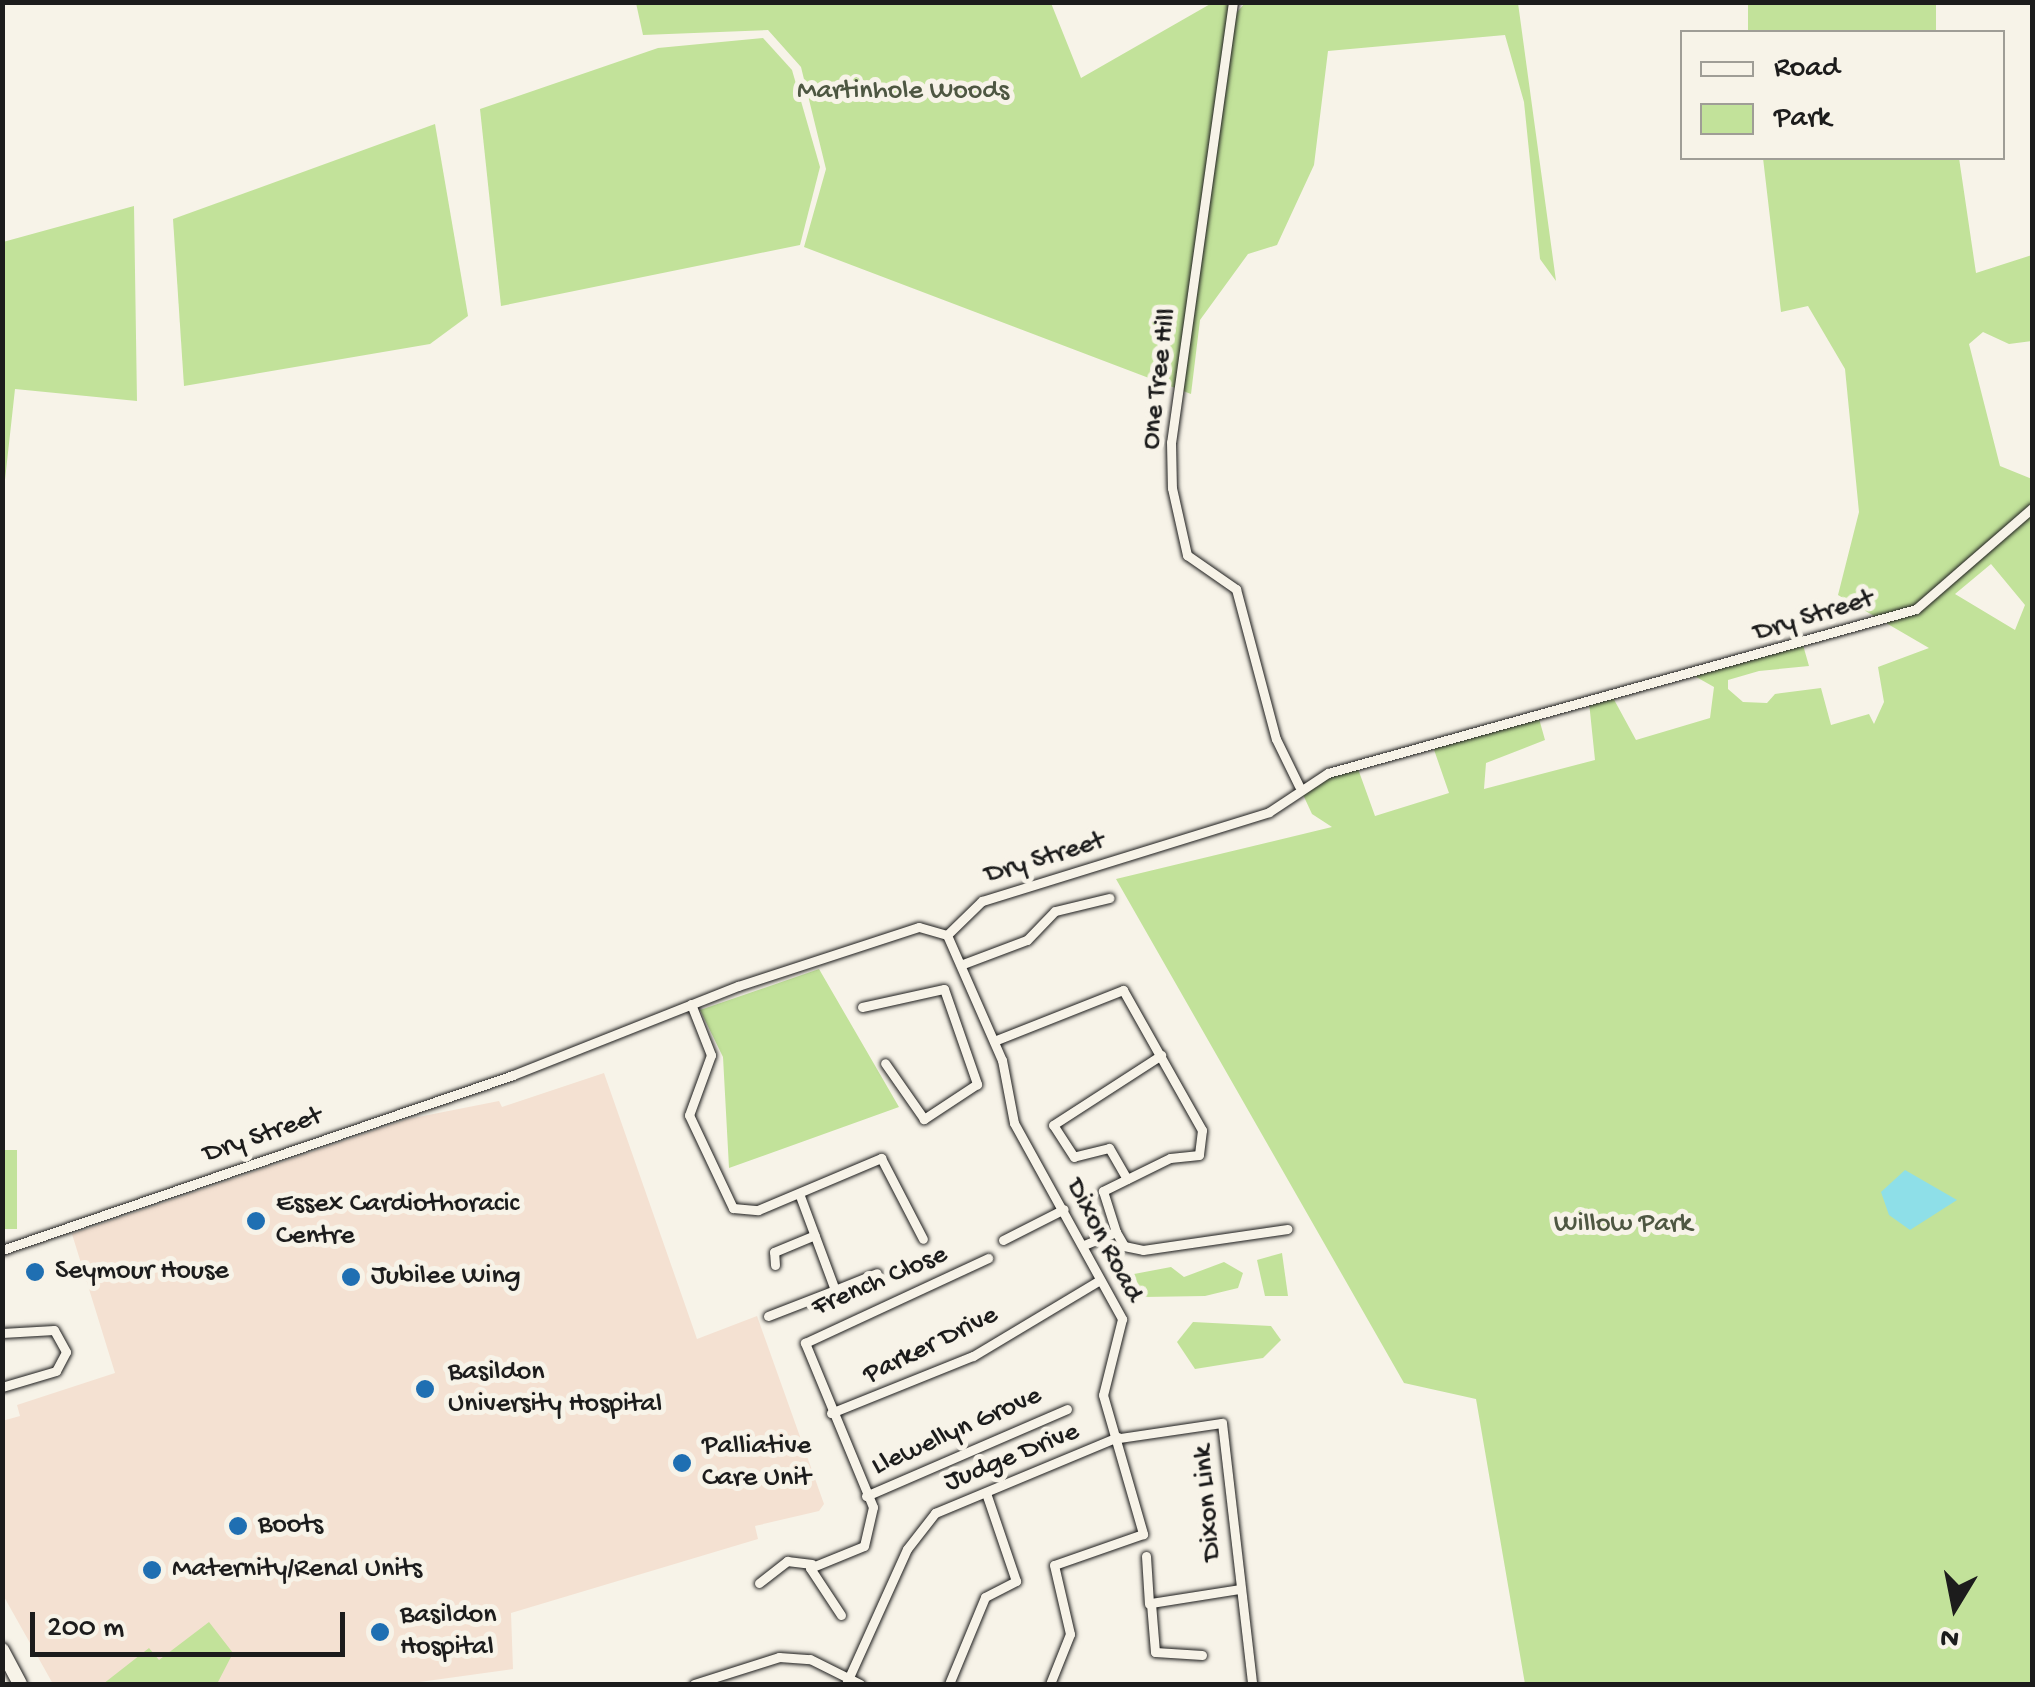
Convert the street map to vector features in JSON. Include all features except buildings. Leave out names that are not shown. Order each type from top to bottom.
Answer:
[{"type":"main road","points":[[2,1650],[20,1684]]},
{"type":"street","name":"One Tree Hill","points":[[1232,2],[1172,488],[1187,555],[1236,588],[1299,786]]},
{"type":"street","name":"Dry Street","points":[[2,1250],[691,1004],[919,927],[947,935],[982,902],[1269,812],[1299,786],[1916,609],[2032,508]]},
{"type":"street","points":[[963,964],[1026,940],[1055,911],[1109,898]]},
{"type":"street","name":"Dixon Road","points":[[947,935],[994,1041],[1014,1123],[1122,1320],[1102,1384],[1142,1538],[1054,1565],[1070,1634],[1050,1684]]},
{"type":"street","points":[[862,1007],[936,986],[958,1016],[976,1075],[968,1097],[924,1119],[885,1064]]},
{"type":"street","points":[[994,1041],[1119,988],[1160,1055],[1204,1146],[1100,1195],[1116,1232],[1132,1250],[1287,1229]]},
{"type":"street","points":[[691,1004],[710,1055],[689,1115],[723,1198],[758,1210],[887,1160],[923,1238]]},
{"type":"street","points":[[958,1016],[981,1008]]},
{"type":"street","points":[[1127,1179],[1110,1148],[1074,1157],[1053,1125],[1160,1055]]},
{"type":"street","points":[[798,1193],[835,1290]]},
{"type":"street","points":[[1003,1240],[1064,1209]]},
{"type":"street","points":[[1084,1245],[1116,1232]]},
{"type":"street","points":[[775,1264],[778,1250],[814,1236]]},
{"type":"street","name":"French Close","points":[[831,1413],[809,1337],[988,1258]]},
{"type":"street","points":[[768,1316],[877,1273]]},
{"type":"street","name":"Parker Drive","points":[[831,1413],[974,1356],[1100,1280]]},
{"type":"street","points":[[2,1333],[54,1330],[66,1352],[56,1371],[2,1387]]},
{"type":"street","name":"Llewellyn Grove","points":[[866,1496],[1067,1409]]},
{"type":"street","points":[[759,1583],[787,1561],[812,1564],[864,1546],[875,1522],[831,1413]]},
{"type":"street","name":"Dixon Link","points":[[1119,1438],[1222,1422],[1252,1684]]},
{"type":"street","name":"Judge Drive","points":[[847,1682],[919,1528],[986,1493],[1119,1438]]},
{"type":"street","points":[[948,1684],[985,1598],[1016,1580],[986,1493]]},
{"type":"street","points":[[1146,1556],[1155,1652],[1202,1655]]},
{"type":"street","points":[[812,1564],[813,1582],[841,1616]]},
{"type":"street","points":[[1150,1607],[1239,1589]]},
{"type":"street","points":[[694,1684],[779,1657],[810,1659],[847,1682],[860,1684]]},
{"type":"shaded area","name":"Basildon University Hospital","points":[[604,1073],[697,1339],[757,1316],[824,1504],[819,1511],[755,1526],[758,1539],[511,1613],[513,1669],[405,1684],[53,1684],[3,1595],[2,1421],[20,1416],[17,1405],[115,1373],[72,1234],[408,1119],[499,1101],[502,1107]]},
{"type":"green space","name":"Martinhole Woods","points":[[636,3],[1051,3],[1081,78],[1212,3],[1231,3],[1232,18],[1245,3],[1518,3],[1556,281],[1540,259],[1524,102],[1505,35],[1328,51],[1314,165],[1277,245],[1248,254],[1200,320],[1191,394],[804,247],[826,169],[801,67],[768,30],[643,35]]},
{"type":"green space","points":[[1748,3],[1936,3],[1936,30],[1748,30]]},
{"type":"green space","points":[[763,38],[792,70],[820,167],[800,245],[501,306],[480,109],[658,48]]},
{"type":"green space","points":[[435,124],[468,316],[430,344],[184,386],[173,219]]},
{"type":"green space","name":"Willow Park","points":[[1763,160],[1959,160],[1976,273],[2032,255],[2032,341],[2009,344],[1983,332],[1969,344],[2000,466],[2032,479],[2032,1684],[1525,1684],[1476,1399],[1404,1383],[1116,879],[1332,827],[1312,814],[1299,786],[1357,766],[1375,816],[1449,793],[1431,741],[1538,715],[1545,740],[1486,763],[1484,789],[1595,760],[1589,702],[1611,694],[1636,740],[1710,718],[1714,687],[1691,674],[1803,645],[1809,666],[1759,671],[1728,680],[1728,689],[1743,702],[1767,703],[1775,694],[1821,688],[1831,725],[1869,714],[1874,724],[1884,702],[1878,667],[1929,648],[1838,595],[1859,512],[1845,369],[1808,306],[1781,312]],"holes":[[[1991,564],[2025,605],[2015,630],[1955,594]]]},
{"type":"green space","points":[[134,206],[137,401],[15,389],[3,498],[3,242]]},
{"type":"green space","points":[[819,969],[899,1107],[729,1168],[723,1057],[700,1010]]},
{"type":"green space","points":[[3,1150],[17,1150],[17,1229],[3,1229]]},
{"type":"green space","points":[[1282,1253],[1288,1296],[1265,1296],[1257,1260]]},
{"type":"green space","points":[[1224,1262],[1243,1273],[1238,1288],[1205,1296],[1143,1297],[1134,1274],[1171,1267],[1184,1277]]},
{"type":"green space","points":[[1193,1322],[1271,1326],[1281,1340],[1263,1358],[1195,1369],[1177,1342]]},
{"type":"green space","points":[[209,1622],[233,1653],[217,1684],[103,1684],[149,1648],[159,1660]]},
{"type":"water","points":[[1905,1170],[1957,1200],[1910,1230],[1889,1215],[1881,1192]]},
{"type":"place","name":"Essex Cardiothoracic Centre","points":[[256,1221]]},
{"type":"place","name":"Seymour House","points":[[35,1272]]},
{"type":"place","name":"Jubilee Wing","points":[[351,1277]]},
{"type":"place","name":"Basildon University Hospital","points":[[425,1389]]},
{"type":"place","name":"Palliative Care Unit","points":[[682,1463]]},
{"type":"place","name":"Boots","points":[[238,1526]]},
{"type":"place","name":"Maternity/Renal Units","points":[[152,1570]]},
{"type":"place","name":"Basildon Hospital","points":[[380,1632]]}]
